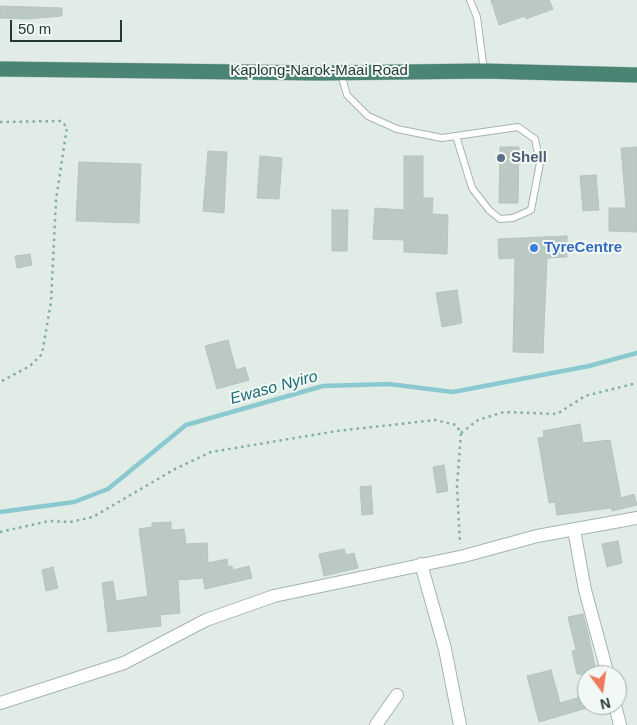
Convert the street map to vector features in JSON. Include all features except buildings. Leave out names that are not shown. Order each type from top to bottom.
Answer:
[{"type":"highway","name":"Kaplong-Narok-Maai Road","points":[[0,69],[341,72],[484,71],[637,75]]},
{"type":"street","points":[[0,703],[124,663],[206,620],[250,603],[303,588],[359,579],[464,556],[537,536],[637,518]]},
{"type":"street","points":[[574,530],[586,590],[605,665]]},
{"type":"street","points":[[421,564],[445,649],[460,725]]},
{"type":"street","points":[[376,725],[397,696]]},
{"type":"lane","points":[[470,0],[477,16],[484,71]]},
{"type":"lane","points":[[341,72],[347,95],[368,116],[397,128],[442,138],[518,127],[535,139],[540,163],[531,210],[513,218],[500,219],[489,210],[472,188],[456,136]]},
{"type":"path","points":[[0,122],[61,121],[67,127],[56,200],[52,302],[42,354],[30,366],[0,382]]},
{"type":"path","points":[[461,433],[478,420],[504,412],[557,414],[585,396],[637,384]]},
{"type":"path","points":[[0,532],[49,521],[70,522],[93,517],[175,469],[211,452],[338,431],[435,420],[456,424],[461,433],[457,486],[460,543],[464,556]]},
{"type":"waterway","name":"Ewaso Nyiro","points":[[0,512],[74,502],[108,489],[186,425],[323,386],[389,384],[453,392],[589,366],[637,353]]},
{"type":"place","name":"Shell","points":[[501,158]]},
{"type":"place","name":"TyreCentre","points":[[534,248]]}]
